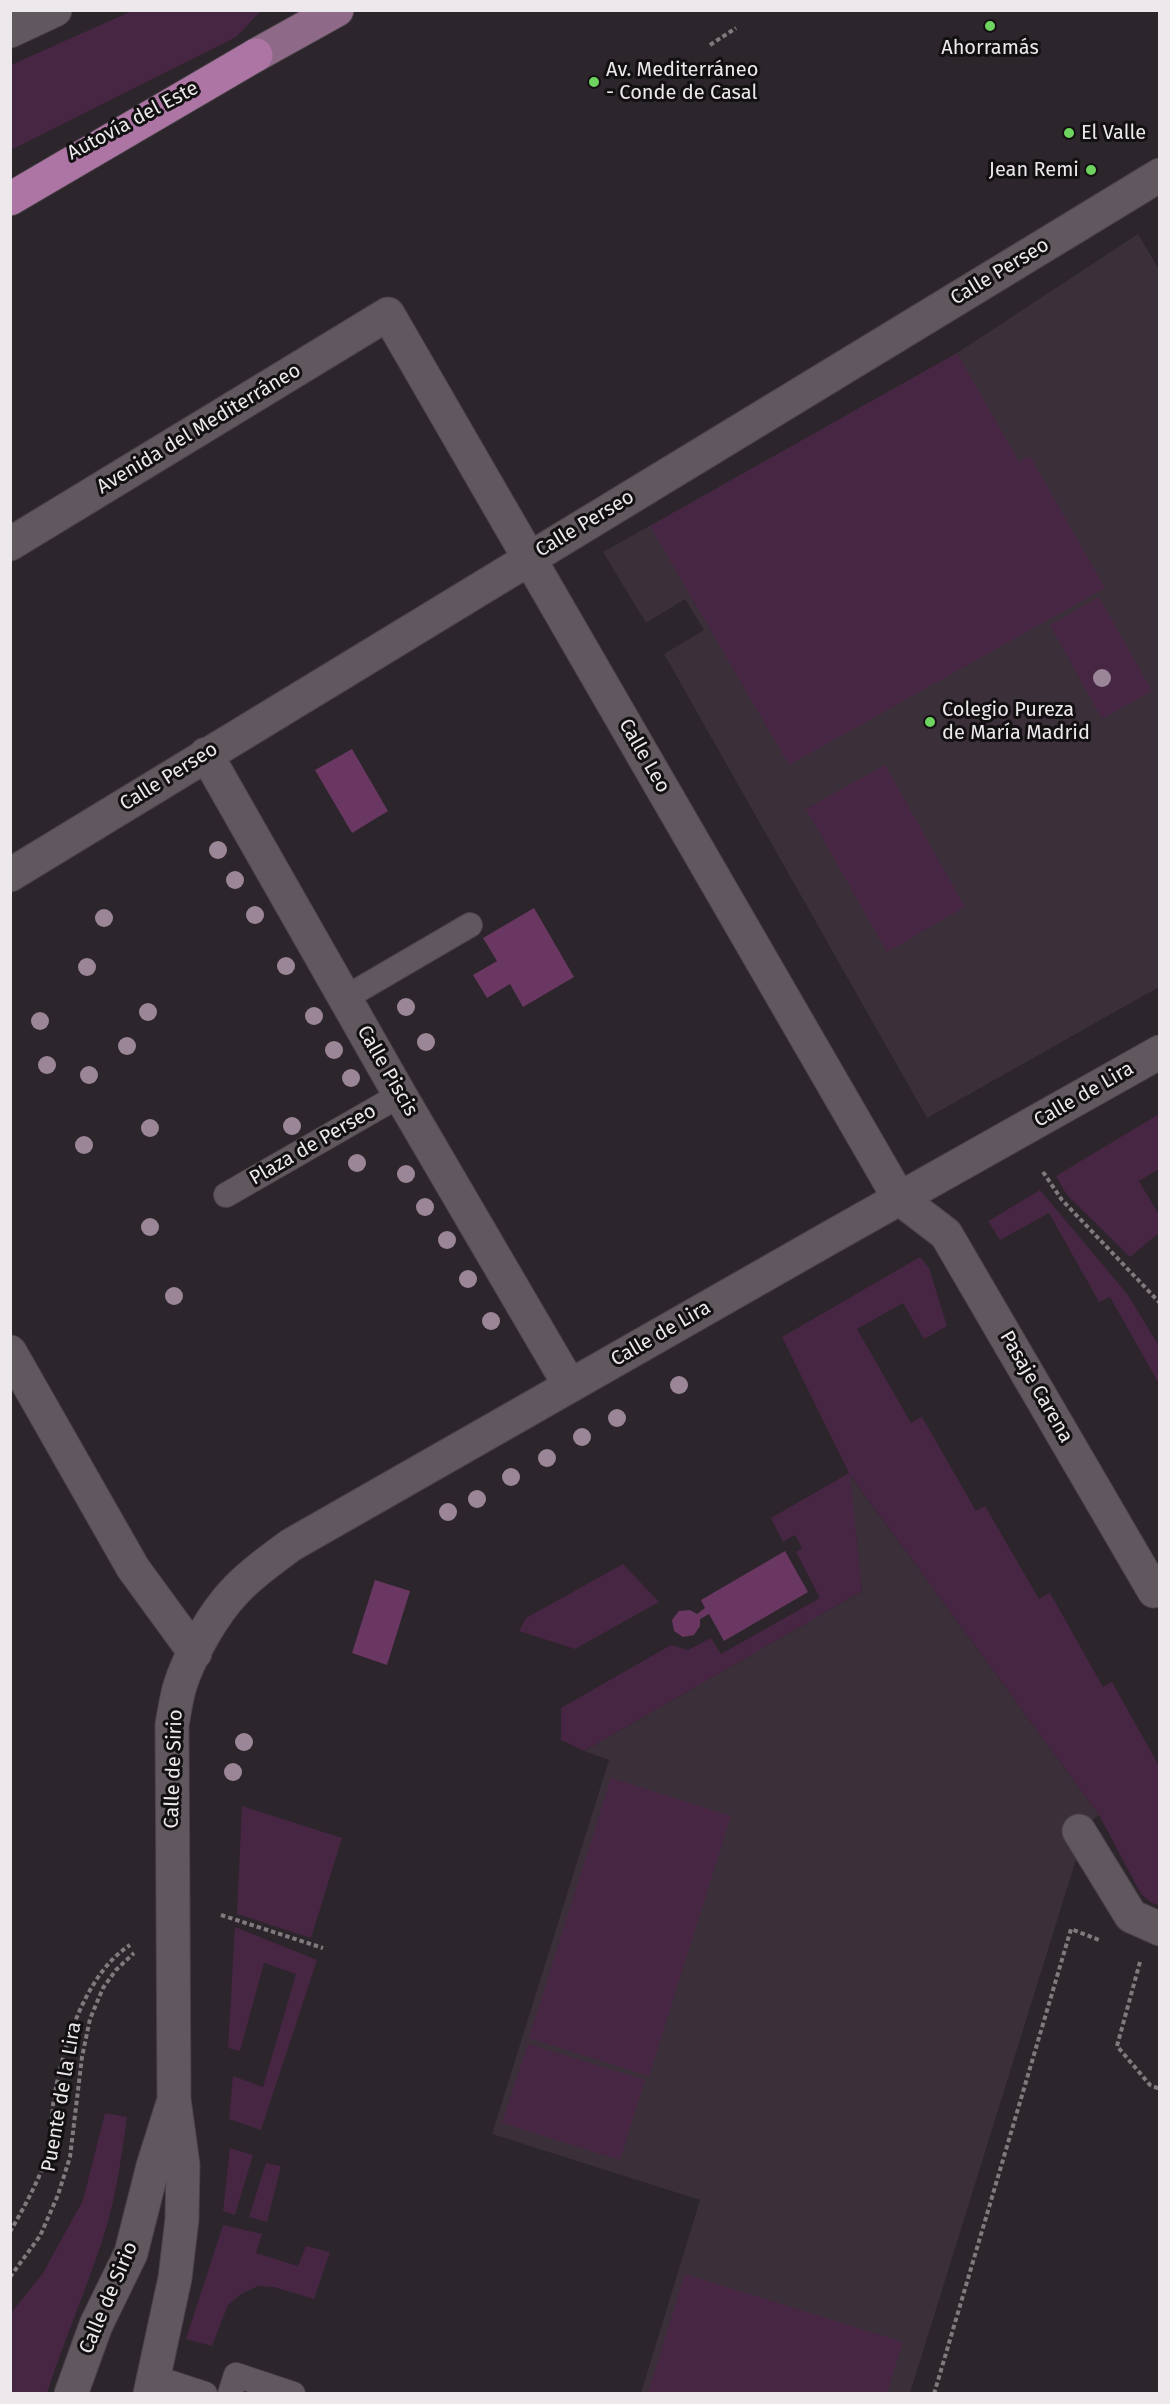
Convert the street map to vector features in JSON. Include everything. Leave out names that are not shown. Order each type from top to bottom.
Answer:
[{"type":"highway","name":"Autovía del Este","points":[[10,186],[256,55]]},
{"type":"highway","points":[[10,199],[256,55]]},
{"type":"main road","points":[[256,55],[337,10]]},
{"type":"street","points":[[10,31],[55,10]]},
{"type":"street","name":"Calle Perseo","points":[[10,875],[1160,175]]},
{"type":"street","name":"Calle Leo","points":[[388,314],[899,1198]]},
{"type":"street","name":"Avenida del Mediterráneo","points":[[10,544],[388,314]]},
{"type":"street","name":"Calle Piscis","points":[[206,754],[400,1095],[570,1386]]},
{"type":"street","name":"Calle de Lira","points":[[195,1653],[217,1614],[235,1591],[256,1571],[291,1545],[899,1198],[1160,1052]]},
{"type":"street","name":"Pasaje Carena","points":[[899,1198],[946,1234],[1154,1591]]},
{"type":"street","points":[[10,1352],[134,1568],[195,1653]]},
{"type":"street","name":"Calle de Sirio","points":[[152,2385],[175,2278],[182,2219],[183,2165],[174,2099],[172,1725],[180,1687],[195,1653]]},
{"type":"street","points":[[1079,1831],[1131,1916],[1160,1929]]},
{"type":"street","name":"Calle de Sirio","points":[[71,2394],[96,2325],[131,2253],[153,2166],[174,2099]]},
{"type":"lane","points":[[345,998],[470,925]]},
{"type":"lane","name":"Plaza de Perseo","points":[[226,1195],[400,1095]]},
{"type":"lane","points":[[230,2394],[236,2375],[293,2394]]},
{"type":"lane","points":[[152,2385],[205,2394]]},
{"type":"path","points":[[710,45],[736,27]]},
{"type":"path","points":[[1043,1172],[1062,1200],[1160,1303]]},
{"type":"path","points":[[221,1915],[323,1948]]},
{"type":"path","points":[[934,2394],[1071,1929],[1101,1941]]},
{"type":"path","points":[[10,2232],[27,2202],[48,2152],[58,2080],[86,1997],[101,1972],[130,1945]]},
{"type":"path","name":"Puente de la Lira","points":[[10,2277],[40,2236],[58,2195],[70,2157],[82,2057],[90,2019],[103,1988],[130,1955]]},
{"type":"path","points":[[1142,1956],[1117,2046],[1150,2085],[1160,2089]]},
{"type":"shaded area","points":[[134,10],[261,11],[236,37],[11,150],[11,65]]},
{"type":"shaded area","name":"Colegio Pureza de María Madrid","points":[[1138,234],[1160,271],[1159,987],[927,1118],[664,654],[704,630],[685,599],[646,623],[603,552],[957,353]]},
{"type":"shaded area","points":[[957,353],[1019,462],[1030,456],[1105,588],[789,765],[650,526]]},
{"type":"shaded area","points":[[1099,597],[1152,691],[1102,719],[1050,625]]},
{"type":"shaded area","points":[[352,749],[388,811],[352,833],[315,770]]},
{"type":"shaded area","points":[[885,765],[965,907],[887,952],[806,809]]},
{"type":"shaded area","points":[[534,908],[574,977],[523,1007],[510,984],[487,998],[473,975],[497,961],[483,938]]},
{"type":"shaded area","points":[[1159,1114],[1159,1169],[1139,1181],[1159,1215],[1159,1233],[1130,1257],[1067,1195],[1056,1176]]},
{"type":"shaded area","points":[[1040,1190],[1128,1295],[1159,1346],[1159,1384],[1110,1297],[1099,1302],[1049,1213],[1000,1240],[988,1221]]},
{"type":"shaded area","points":[[920,1257],[929,1268],[947,1326],[924,1339],[903,1303],[857,1329],[911,1423],[922,1417],[976,1511],[985,1506],[1039,1599],[1050,1593],[1103,1687],[1112,1682],[1159,1766],[1159,1905],[1152,1903],[1141,1894],[1099,1815],[850,1475],[862,1591],[584,1751],[561,1740],[561,1708],[671,1645],[688,1650],[711,1638],[721,1654],[820,1598],[796,1552],[802,1548],[795,1535],[783,1542],[771,1518],[849,1473],[782,1337]]},
{"type":"shaded area","points":[[849,1474],[1099,1815],[1079,1831],[1079,1850],[910,2393],[641,2393],[700,2200],[492,2134],[609,1760],[584,1751],[862,1591]]},
{"type":"shaded area","points":[[785,1551],[808,1592],[724,1641],[709,1614],[700,1619],[700,1626],[694,1635],[683,1637],[674,1631],[672,1620],[679,1611],[690,1610],[697,1614],[705,1608],[701,1600]]},
{"type":"shaded area","points":[[623,1564],[659,1602],[575,1649],[519,1631],[526,1618]]},
{"type":"shaded area","points":[[375,1580],[410,1591],[387,1665],[352,1653]]},
{"type":"shaded area","points":[[611,1778],[731,1816],[649,2076],[529,2038]]},
{"type":"shaded area","points":[[242,1806],[342,1838],[311,1938],[237,1914]]},
{"type":"shaded area","points":[[235,1927],[317,1960],[261,2130],[229,2119],[233,2076],[263,2087],[296,1974],[264,1963],[240,2051],[228,2048]]},
{"type":"shaded area","points":[[528,2044],[645,2080],[620,2160],[502,2123]]},
{"type":"shaded area","points":[[105,2113],[127,2117],[111,2212],[100,2246],[47,2393],[11,2393],[11,2313],[43,2273],[83,2200]]},
{"type":"shaded area","points":[[230,2148],[253,2155],[235,2215],[223,2211]]},
{"type":"shaded area","points":[[266,2163],[281,2166],[267,2222],[249,2217]]},
{"type":"shaded area","points":[[223,2225],[262,2234],[256,2253],[298,2266],[306,2246],[330,2252],[314,2299],[274,2287],[258,2286],[241,2294],[228,2305],[212,2346],[186,2339]]},
{"type":"shaded area","points":[[685,2274],[903,2342],[887,2393],[648,2393]]},
{"type":"place","name":"Ahorramás","points":[[990,26]]},
{"type":"place","name":"Av. Mediterráneo - Conde de Casal","points":[[594,82]]},
{"type":"place","name":"El Valle","points":[[1069,133]]},
{"type":"place","name":"Jean Remi","points":[[1091,170]]},
{"type":"place","name":"Colegio Pureza de María Madrid","points":[[930,722]]}]
